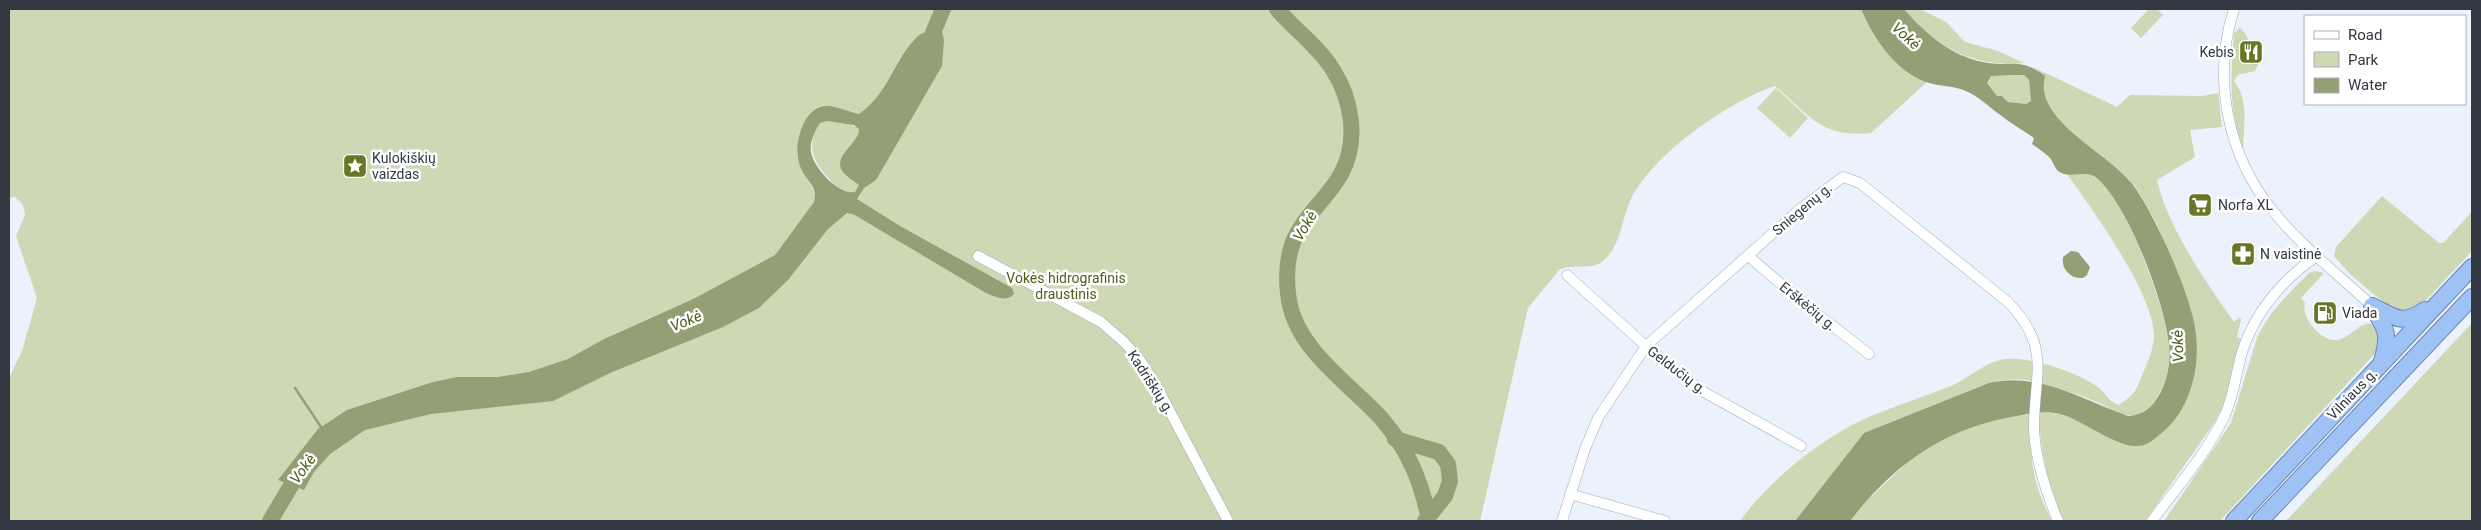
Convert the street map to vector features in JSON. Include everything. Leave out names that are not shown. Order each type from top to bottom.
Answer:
[{"type":"highway","name":"Vilniaus g.","points":[[2234,521],[2472,267]]},
{"type":"highway","points":[[2372,306],[2398,318],[2408,320],[2445,296]]},
{"type":"highway","name":"Vilniaus g.","points":[[2260,521],[2472,297]]},
{"type":"highway","points":[[2372,306],[2386,331],[2388,342],[2382,363]]},
{"type":"street","points":[[2234,9],[2229,26],[2225,68],[2225,101],[2230,127],[2240,157],[2255,187],[2275,214],[2317,256],[2372,306]]},
{"type":"street","name":"Sniegenų g.","points":[[1562,521],[1585,449],[1598,418],[1646,346],[1843,176],[1860,182],[2008,302],[2024,320],[2032,335],[2039,359],[2034,428],[2040,471],[2058,521]]},
{"type":"street","name":"Kadriškių g.","points":[[978,256],[1101,322],[1124,342],[1140,360],[1157,387],[1228,521]]},
{"type":"street","name":"Erškėčių g.","points":[[1748,256],[1811,309],[1870,354]]},
{"type":"street","points":[[2152,521],[2212,438],[2223,419],[2229,405],[2242,353],[2265,304],[2296,270],[2317,256]]},
{"type":"street","name":"Geldučių g.","points":[[1567,275],[1646,346],[1702,391],[1801,446]]},
{"type":"street","points":[[1570,494],[1665,521]]},
{"type":"green space","name":"Vokės hidrografinis draustinis","points":[[9,9],[1861,9],[1880,41],[1897,60],[1927,82],[1871,133],[1854,134],[1840,132],[1817,123],[1775,86],[1756,93],[1715,117],[1674,148],[1656,165],[1641,182],[1631,199],[1620,234],[1607,257],[1596,265],[1569,267],[1559,270],[1528,308],[1480,521],[9,521],[9,378],[22,351],[37,298],[16,236],[25,215],[23,205],[15,197],[9,198]],"holes":[[[919,35],[856,182],[842,171],[859,133],[859,128],[840,122],[820,122],[812,141],[815,160],[832,182],[849,193],[757,298],[610,336],[693,299],[775,255],[814,202],[815,195],[813,189],[801,167],[797,154],[829,106],[859,114],[878,98],[899,61]]]},
{"type":"green space","points":[[1904,9],[1920,9],[1946,22],[1965,42],[1998,51],[2024,63],[1988,62],[1957,52],[1930,34]]},
{"type":"green space","points":[[2149,9],[2157,9],[2163,15],[2141,38],[2131,28]]},
{"type":"green space","points":[[2240,28],[2245,33],[2259,63],[2255,71],[2238,75],[2234,81],[2239,88],[2244,105],[2243,149],[2235,119],[2232,91],[2234,33]]},
{"type":"green space","points":[[2033,67],[2117,107],[2130,95],[2202,96],[2218,93],[2222,127],[2190,130],[2195,157],[2157,180],[2170,217],[2189,254],[2234,322],[2240,317],[2241,320],[2237,337],[2241,339],[2225,402],[2215,422],[2145,521],[2063,521],[2048,477],[2040,431],[2031,430],[2031,454],[2035,477],[2042,500],[2052,521],[1850,521],[1863,504],[1910,460],[1931,444],[1988,420],[2049,412],[2060,414],[2090,426],[2179,414],[2189,395],[2193,380],[2193,361],[2174,269],[2160,232],[2136,188],[2111,163],[2062,123],[2050,108],[2044,92],[2044,76]]},
{"type":"green space","points":[[2024,75],[2029,80],[2031,101],[2026,104],[2008,102],[2002,96],[1997,96],[1987,83],[1991,76]]},
{"type":"green space","points":[[1776,88],[1808,118],[1790,138],[1757,108]]},
{"type":"green space","points":[[2086,173],[2093,175],[2108,188],[2132,230],[2153,283],[2166,330],[2169,346],[2169,365],[2164,384],[2149,407],[2135,416],[2120,413],[2054,387],[2022,379],[1989,383],[1864,433],[1795,521],[1740,521],[1751,506],[1779,477],[1828,439],[1862,420],[1958,383],[1991,363],[2005,359],[2027,360],[2067,371],[2090,382],[2102,390],[2111,401],[2119,405],[2135,391],[2152,350],[2154,336],[2151,318],[2144,298],[2120,252],[2067,174]]},
{"type":"green space","points":[[2382,196],[2439,243],[2443,243],[2472,212],[2472,251],[2417,310],[2395,312],[2351,275],[2334,256],[2336,247]]},
{"type":"green space","points":[[2315,271],[2324,273],[2301,298],[2305,303],[2309,322],[2314,328],[2325,337],[2338,340],[2367,324],[2377,325],[2381,347],[2220,521],[2164,521],[2231,423],[2257,338],[2262,329],[2273,311],[2309,273]]},
{"type":"green space","points":[[2472,323],[2472,521],[2286,521]]},
{"type":"water","points":[[1861,9],[1904,9],[1929,34],[1949,49],[1983,62],[2021,64],[2036,70],[2045,76],[2044,93],[2051,108],[2063,123],[2126,176],[2136,189],[2161,234],[2177,269],[2189,303],[2196,333],[2196,366],[2188,397],[2171,424],[2157,437],[2145,445],[2127,445],[2069,417],[2055,413],[2033,413],[1991,421],[1944,439],[1903,466],[1884,483],[1850,521],[1795,521],[1864,433],[1989,383],[2007,380],[2043,384],[2077,395],[2128,416],[2138,414],[2146,411],[2155,401],[2164,385],[2169,365],[2169,345],[2166,327],[2153,281],[2133,233],[2110,192],[2094,176],[2089,174],[2068,175],[2058,171],[2050,158],[2032,144],[2034,138],[1972,94],[1958,88],[1926,82],[1904,70],[1886,52],[1872,31]],"holes":[[[2024,75],[2029,80],[2031,101],[2026,104],[2008,102],[2002,96],[1997,96],[1987,83],[1991,76]]]},
{"type":"water","points":[[936,29],[942,31],[944,41],[942,66],[876,180],[864,188],[857,199],[900,226],[1012,288],[1014,294],[1011,297],[1000,298],[986,293],[853,214],[847,213],[828,229],[788,280],[759,308],[723,327],[610,373],[553,401],[431,414],[365,430],[330,454],[314,472],[304,490],[278,480],[318,429],[347,410],[433,382],[457,377],[498,377],[529,372],[568,359],[604,339],[693,299],[775,255],[814,202],[814,189],[804,174],[797,153],[800,132],[808,116],[822,106],[836,107],[859,114],[878,96],[903,55],[918,36]],"holes":[[[827,121],[854,125],[859,129],[858,134],[843,155],[840,166],[843,172],[859,185],[855,192],[849,192],[835,185],[816,165],[811,152],[811,144],[814,133],[820,123]]]},
{"type":"water","points":[[2071,251],[2078,252],[2090,267],[2087,275],[2083,278],[2070,275],[2063,265],[2063,257]]},
{"type":"waterway","name":"Vokė","points":[[927,47],[943,9]]},
{"type":"waterway","name":"Vokė","points":[[1277,9],[1328,62],[1345,94],[1351,121],[1350,148],[1341,174],[1330,191],[1303,223],[1293,242],[1288,264],[1287,286],[1294,319],[1314,351],[1326,365],[1390,429],[1411,464],[1421,488],[1428,515]]},
{"type":"waterway","points":[[295,388],[323,430]]},
{"type":"waterway","name":"Vokė","points":[[1395,439],[1439,452],[1448,464],[1450,481],[1445,496],[1425,521]]},
{"type":"waterway","name":"Vokė","points":[[270,521],[302,467]]},
{"type":"place","name":"Kebis","points":[[2251,52]]},
{"type":"place","name":"Kulokiškių vaizdas","points":[[355,166]]},
{"type":"place","name":"Norfa XL","points":[[2200,205]]},
{"type":"place","name":"N vaistinė","points":[[2243,254]]},
{"type":"place","name":"Viada","points":[[2325,313]]}]
